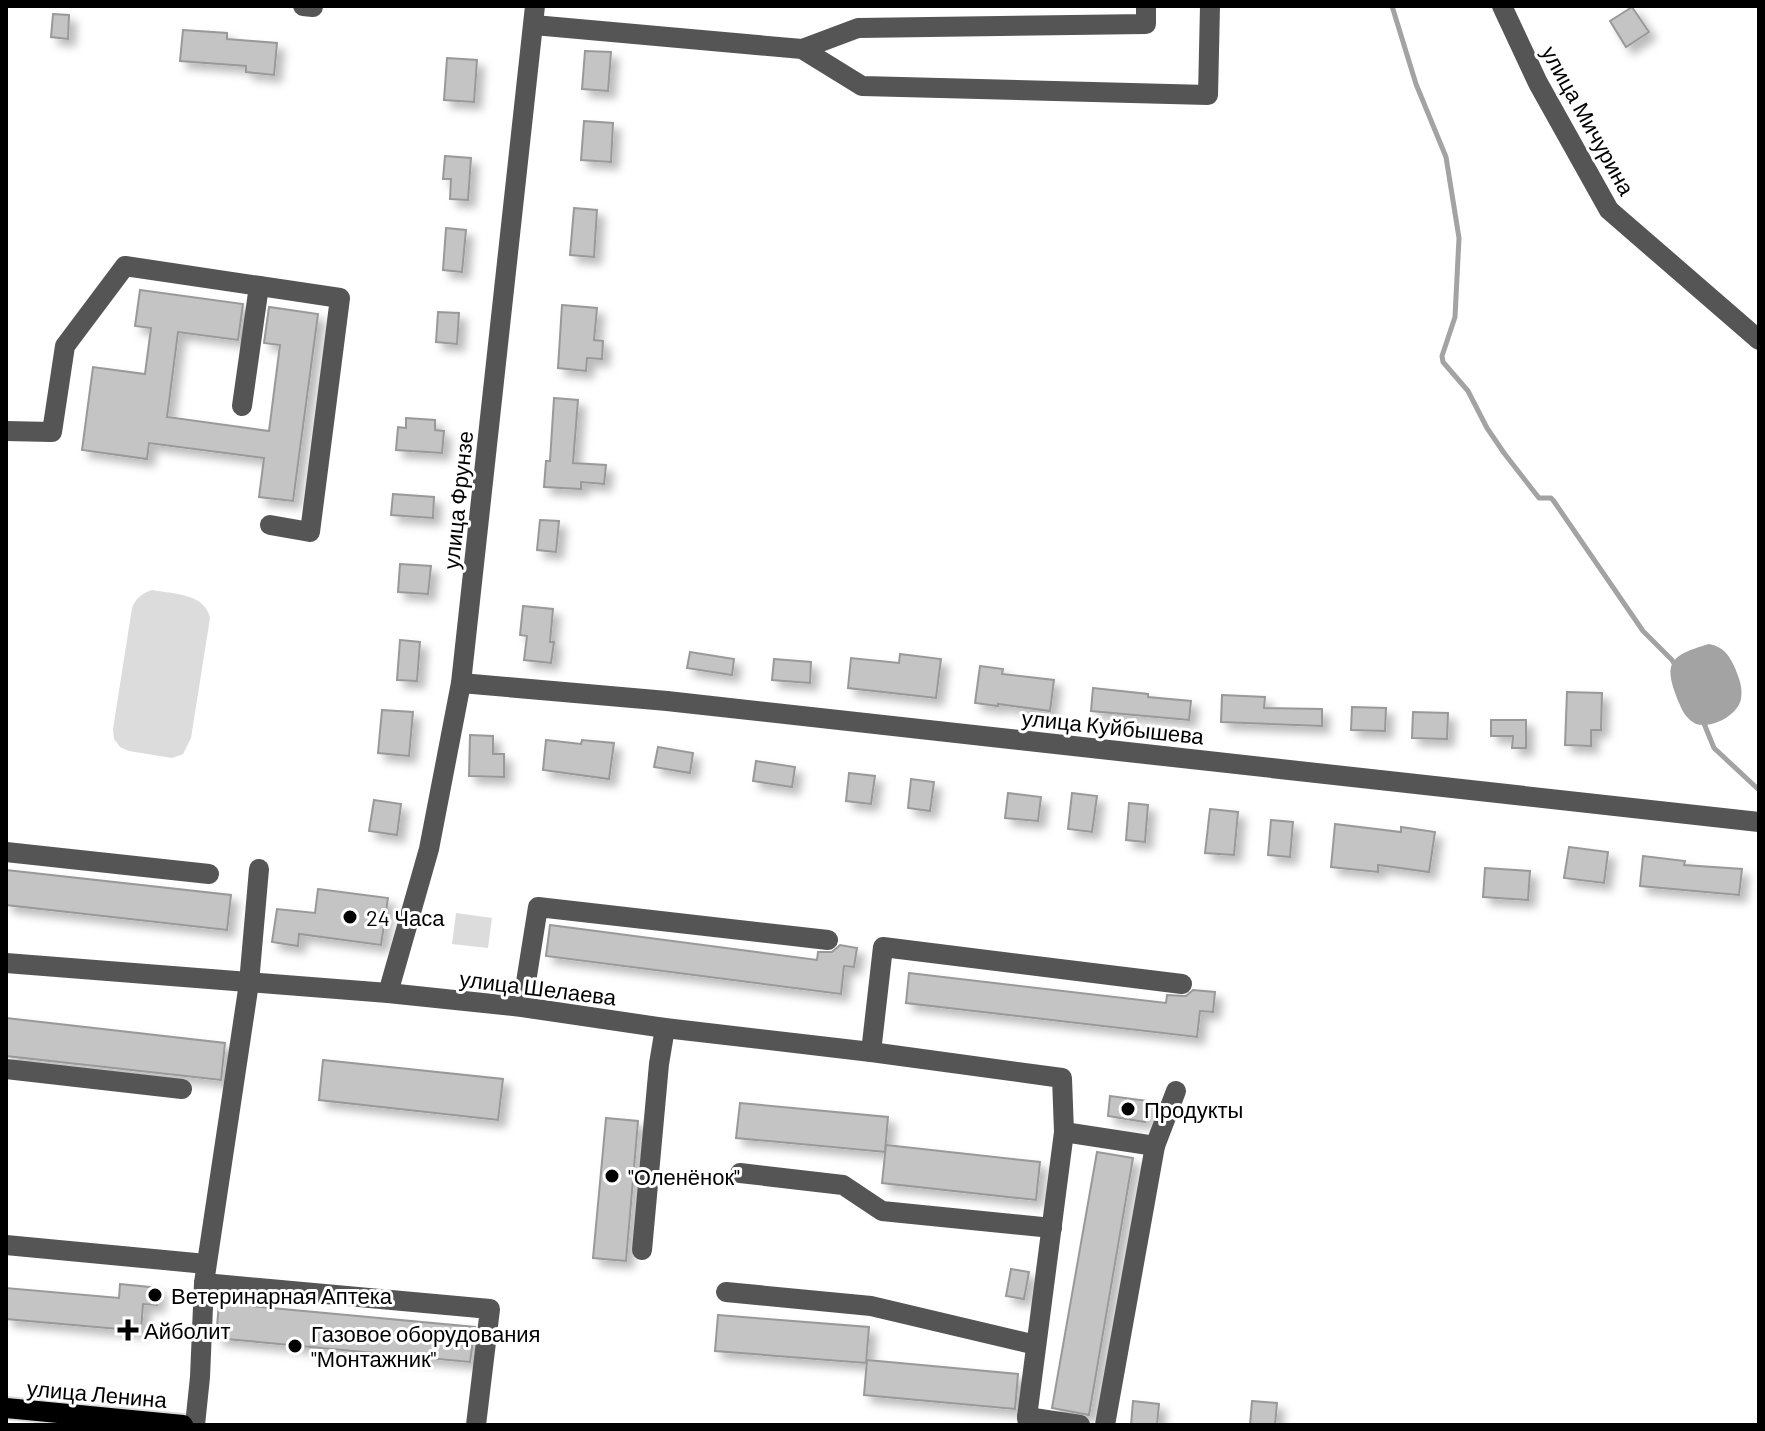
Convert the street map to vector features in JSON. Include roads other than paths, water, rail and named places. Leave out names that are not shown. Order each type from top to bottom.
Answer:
[{"type":"main road","name":"улица Ленина","points":[[6,1408],[183,1425]]},
{"type":"street","points":[[303,6],[313,7]]},
{"type":"street","points":[[802,49],[858,28],[1146,24],[1146,6]]},
{"type":"street","points":[[534,15],[802,49],[862,86],[1208,95],[1210,6]]},
{"type":"street","name":"улица Мичурина","points":[[1502,6],[1538,83],[1609,210],[1759,340]]},
{"type":"street","name":"улица Фрунзе","points":[[388,993],[429,849],[461,683],[534,15]]},
{"type":"street","points":[[6,431],[52,432],[65,346],[125,266],[340,298],[310,532],[270,525]]},
{"type":"street","points":[[242,406],[259,286]]},
{"type":"street","name":"улица Куйбышева","points":[[461,683],[667,701],[1759,822]]},
{"type":"street","points":[[6,852],[209,874]]},
{"type":"street","points":[[195,1425],[205,1273],[249,983],[259,869]]},
{"type":"street","points":[[522,1007],[538,907],[828,940]]},
{"type":"street","points":[[871,1052],[883,947],[1182,984]]},
{"type":"street","name":"улица Шелаева","points":[[6,963],[388,993],[522,1007],[1062,1078],[1064,1132]]},
{"type":"street","points":[[642,1250],[665,1028]]},
{"type":"street","points":[[6,1069],[182,1089]]},
{"type":"street","points":[[1105,1425],[1155,1146],[1176,1091]]},
{"type":"street","points":[[1080,1425],[1027,1421],[1064,1132],[1155,1146]]},
{"type":"street","points":[[740,1173],[843,1185],[882,1211],[1052,1228]]},
{"type":"street","points":[[6,1245],[490,1309],[476,1425]]},
{"type":"street","points":[[726,1292],[871,1306],[1036,1345]]},
{"type":"waterway","points":[[1392,6],[1416,84],[1446,157],[1459,238],[1455,317],[1442,356],[1443,362],[1468,391],[1504,453],[1539,498],[1553,500],[1643,631],[1675,665]]},
{"type":"waterway","points":[[1703,721],[1714,748],[1759,790]]},
{"type":"place","name":"24 Часа","points":[[350,917]]},
{"type":"place","name":"Продукты","points":[[1128,1109]]},
{"type":"place","name":"\"Оленёнок\"","points":[[612,1176]]},
{"type":"place","name":"Ветеринарная Аптека","points":[[155,1295]]},
{"type":"place","name":"Айболит","points":[[128,1330]]},
{"type":"place","name":"Газовое оборудования \"Монтажник\"","points":[[295,1346]]}]
